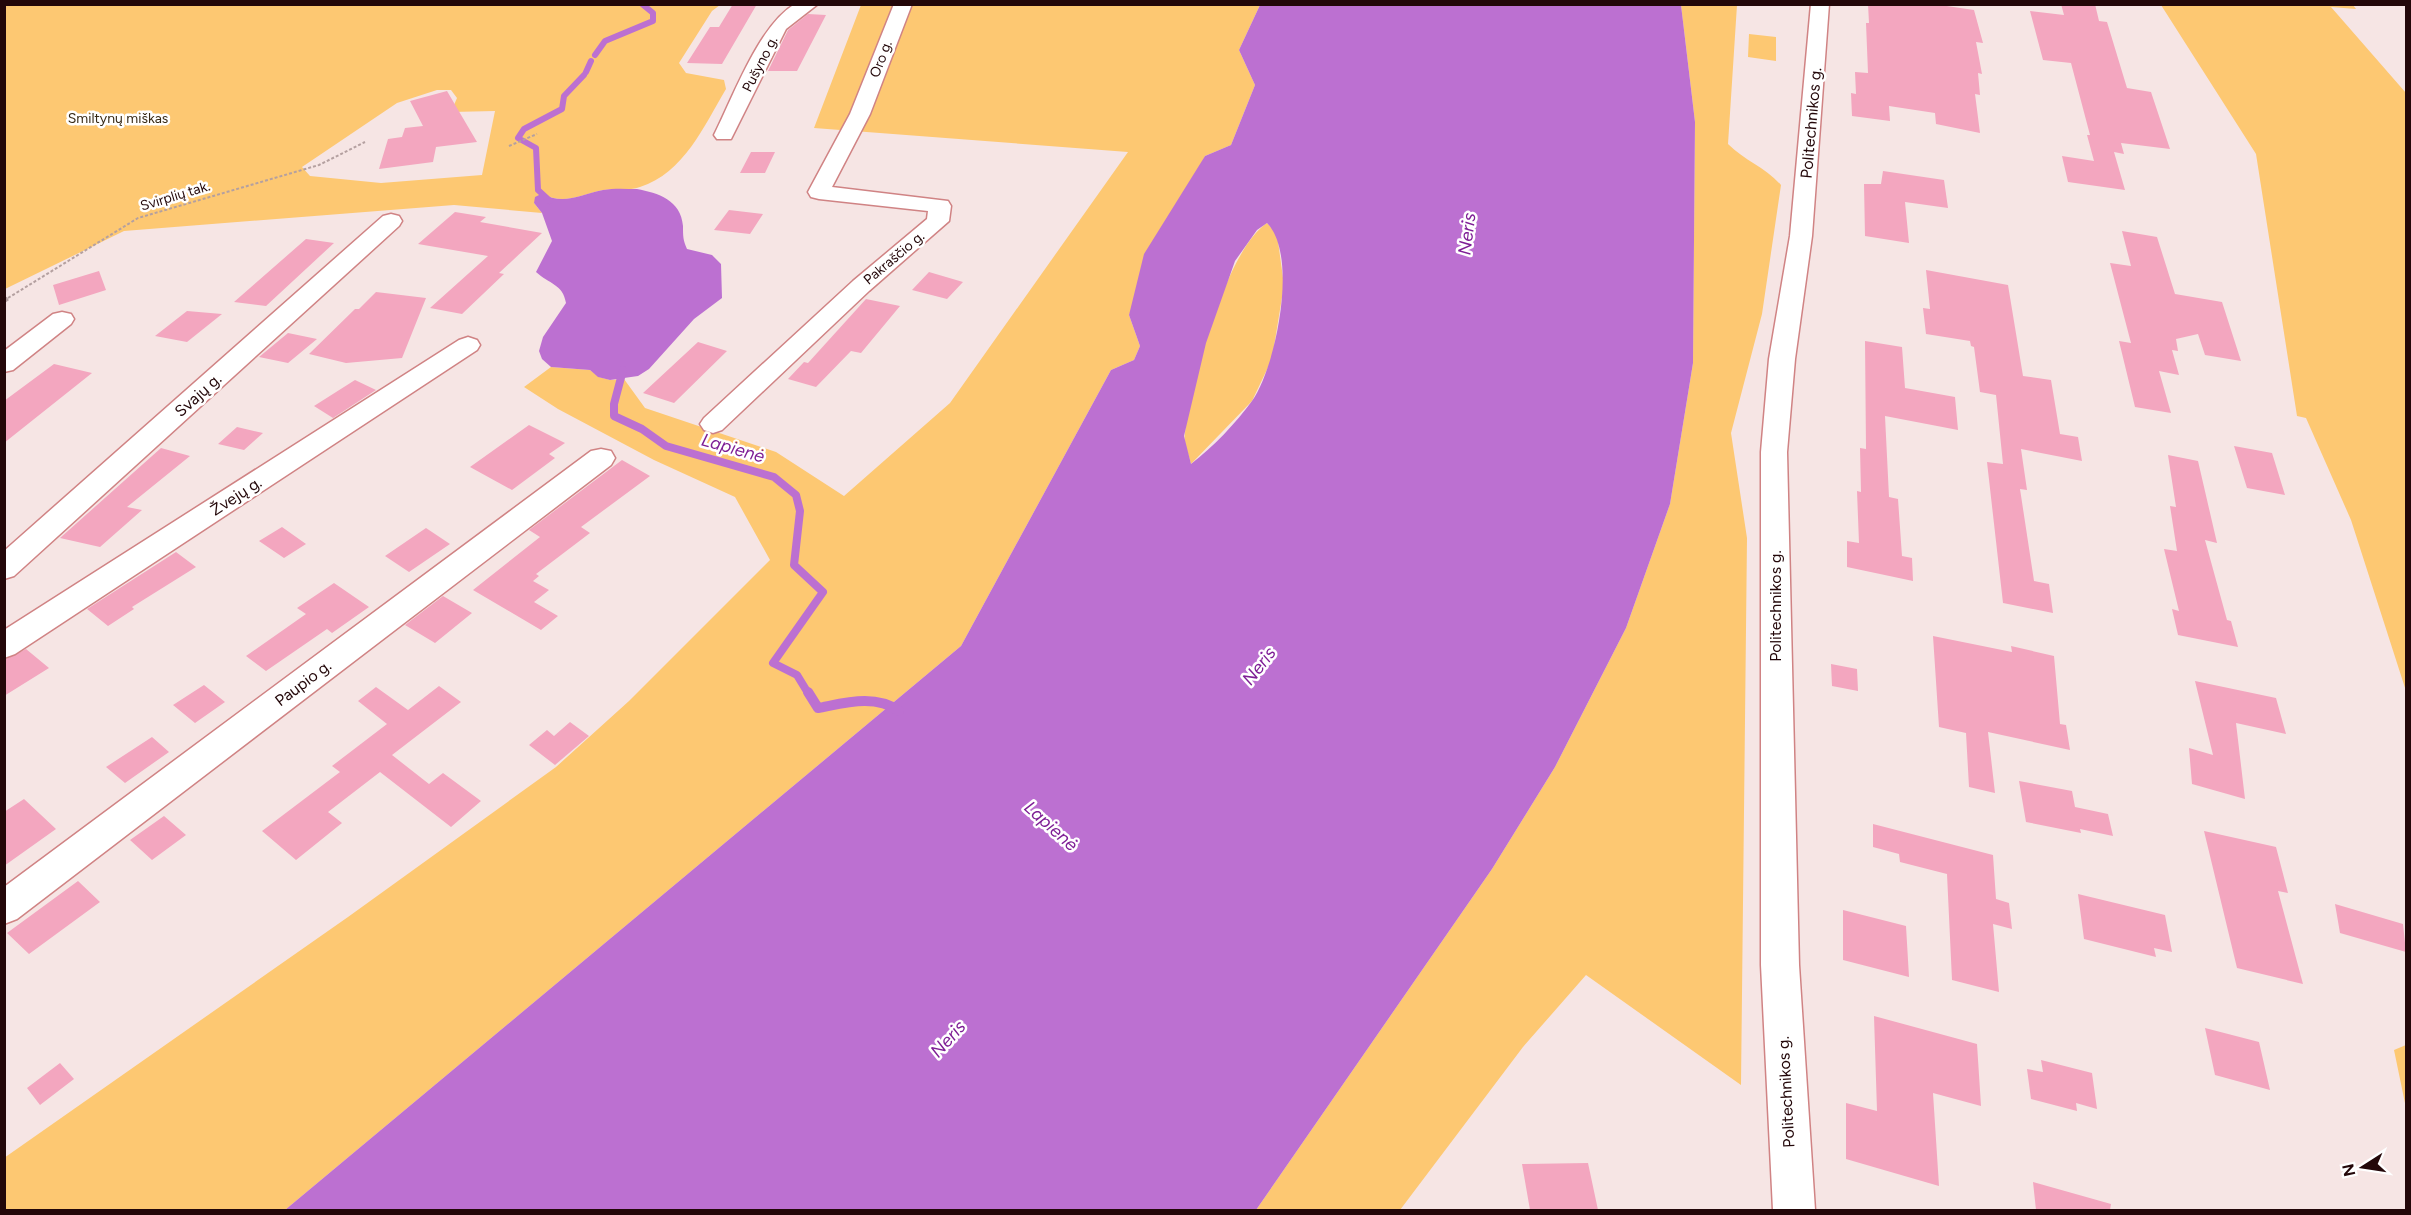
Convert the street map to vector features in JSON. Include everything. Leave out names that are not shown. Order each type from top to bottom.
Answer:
[{"type":"street","name":"Pušyno g.","points":[[724,135],[778,27],[790,15],[809,4]]},
{"type":"street","name":"Oro g.","points":[[860,114],[903,4]]},
{"type":"street","name":"Politechnikos g.","points":[[1794,1210],[1780,965],[1774,452],[1782,359],[1801,236],[1813,114],[1820,4]]},
{"type":"street","name":"Pakraščio g.","points":[[713,424],[861,286],[938,221],[940,206],[819,192],[860,114]]},
{"type":"street","name":"Svajų g.","points":[[4,568],[391,221]]},
{"type":"street","points":[[4,364],[62,319]]},
{"type":"street","name":"Žvejų g.","points":[[4,646],[468,345]]},
{"type":"street","name":"Paupio g.","points":[[4,908],[601,458]]},
{"type":"path","points":[[509,146],[537,134]]},
{"type":"path","name":"Svirplių tak.","points":[[4,301],[138,218],[319,165],[365,142]]},
{"type":"green space","name":"Smiltynų miškas","points":[[4,5],[720,5],[712,11],[679,63],[686,73],[724,80],[726,89],[701,133],[681,160],[669,171],[640,187],[603,190],[565,199],[541,194],[534,203],[542,213],[454,205],[124,231],[5,289]],"holes":[[[437,90],[451,90],[457,98],[451,112],[495,111],[482,175],[381,183],[310,176],[302,167],[397,103]]]},
{"type":"green space","points":[[861,5],[1260,5],[1239,50],[1255,85],[1231,145],[1205,156],[1129,315],[1140,346],[1134,360],[1111,370],[961,646],[285,1210],[5,1210],[4,1158],[348,917],[556,767],[629,701],[770,560],[735,497],[654,460],[558,409],[524,387],[551,367],[590,370],[599,377],[610,380],[624,379],[645,408],[776,452],[844,496],[950,403],[1128,152],[814,128]]},
{"type":"green space","points":[[1681,5],[1737,5],[1728,144],[1781,185],[1762,314],[1731,433],[1747,538],[1741,1085],[1586,975],[1523,1047],[1400,1210],[1256,1210],[1492,869],[1555,767],[1626,628],[1670,504],[1693,363],[1695,122]]},
{"type":"green space","points":[[2161,5],[2353,5],[2356,9],[2331,7],[2406,93],[2406,691],[2351,520],[2306,418],[2297,416],[2256,154]]},
{"type":"green space","points":[[1749,34],[1776,37],[1776,61],[1748,57]]},
{"type":"green space","points":[[1267,223],[1277,234],[1284,285],[1272,359],[1252,401],[1191,464],[1185,444],[1185,433],[1195,383],[1213,319],[1238,260],[1252,238]]},
{"type":"green space","points":[[2406,1045],[2406,1108],[2394,1050]]},
{"type":"water","name":"Neris","points":[[1260,5],[1681,5],[1695,122],[1693,363],[1670,504],[1626,628],[1555,767],[1492,869],[1256,1210],[285,1210],[961,646],[1111,370],[1134,360],[1140,346],[1129,315],[1144,254],[1205,156],[1231,145],[1255,85],[1239,50]],"holes":[[[1267,223],[1277,238],[1282,260],[1283,284],[1276,338],[1261,385],[1252,401],[1231,426],[1191,464],[1184,436],[1206,343],[1235,261],[1257,230]]]},
{"type":"water","points":[[607,189],[637,189],[653,193],[673,204],[681,217],[687,249],[712,255],[721,264],[722,298],[694,319],[649,369],[638,376],[610,380],[598,377],[590,370],[551,367],[542,359],[539,351],[543,337],[566,303],[559,288],[536,272],[552,241],[542,213],[534,203],[535,197],[541,194],[565,199]]},
{"type":"building","points":[[733,4],[757,4],[722,64],[687,63],[710,27],[719,27]]},
{"type":"building","points":[[1868,4],[1933,4],[1974,10],[1983,43],[1976,42],[1982,74],[1978,73],[1980,95],[1975,94],[1980,133],[1936,124],[1935,113],[1889,106],[1890,121],[1852,116],[1851,93],[1856,94],[1855,72],[1868,73],[1866,23],[1869,23]]},
{"type":"building","points":[[2061,4],[2095,4],[2099,21],[2107,22],[2127,88],[2151,92],[2170,149],[2121,143],[2124,154],[2114,152],[2125,190],[2068,182],[2062,156],[2094,161],[2087,135],[2090,135],[2071,63],[2043,60],[2030,11],[2064,15]]},
{"type":"building","points":[[808,14],[826,15],[797,71],[768,71],[788,30]]},
{"type":"building","points":[[447,91],[477,142],[436,147],[433,162],[379,169],[388,139],[402,137],[405,128],[423,126],[410,101]]},
{"type":"building","points":[[751,152],[775,152],[765,173],[740,173]]},
{"type":"building","points":[[1883,171],[1944,180],[1948,208],[1905,202],[1909,243],[1865,236],[1864,184],[1881,184]]},
{"type":"building","points":[[729,210],[763,214],[750,234],[714,230]]},
{"type":"building","points":[[455,212],[486,217],[480,222],[542,233],[499,273],[504,274],[462,314],[430,308],[488,256],[418,244]]},
{"type":"building","points":[[2122,231],[2157,237],[2175,294],[2222,302],[2241,361],[2205,355],[2198,334],[2176,339],[2178,351],[2172,350],[2179,375],[2159,371],[2171,413],[2135,407],[2119,341],[2131,343],[2110,263],[2131,266]]},
{"type":"building","points":[[306,239],[334,243],[266,306],[234,302]]},
{"type":"building","points":[[1926,270],[2008,285],[2023,376],[2051,380],[2060,434],[2078,437],[2082,461],[2021,449],[2027,490],[2020,489],[2034,581],[2049,584],[2053,613],[2003,603],[1987,462],[2003,464],[1996,395],[1980,392],[1974,347],[1971,346],[1970,341],[1926,334],[1923,308],[1930,309]]},
{"type":"building","points":[[99,271],[106,290],[59,305],[53,285]]},
{"type":"building","points":[[929,272],[963,282],[947,299],[912,290]]},
{"type":"building","points":[[376,292],[426,298],[402,358],[346,363],[309,354],[355,309],[359,309]]},
{"type":"building","points":[[866,299],[900,306],[861,353],[851,351],[816,387],[788,379],[804,362],[808,363]]},
{"type":"building","points":[[187,311],[222,314],[187,342],[155,336]]},
{"type":"building","points":[[288,333],[317,339],[288,363],[259,357]]},
{"type":"building","points":[[1865,341],[1902,347],[1905,388],[1955,397],[1958,430],[1885,416],[1889,497],[1898,499],[1902,556],[1912,558],[1913,581],[1847,567],[1847,541],[1859,543],[1857,491],[1861,492],[1860,448],[1866,449]]},
{"type":"building","points":[[698,342],[727,351],[674,403],[643,393]]},
{"type":"building","points":[[54,364],[92,373],[4,443],[4,401]]},
{"type":"building","points":[[355,380],[376,390],[333,418],[314,406]]},
{"type":"building","points":[[529,425],[565,443],[549,454],[555,458],[512,490],[470,467]]},
{"type":"building","points":[[237,427],[263,433],[244,450],[218,444]]},
{"type":"building","points":[[2234,446],[2272,453],[2285,495],[2247,488]]},
{"type":"building","points":[[161,448],[190,456],[127,507],[142,510],[100,547],[60,538]]},
{"type":"building","points":[[2168,455],[2198,461],[2217,543],[2205,540],[2227,620],[2231,621],[2238,647],[2178,635],[2172,609],[2179,611],[2164,549],[2177,551],[2170,506],[2176,507]]},
{"type":"building","points":[[622,460],[650,476],[581,527],[590,533],[536,574],[539,576],[533,581],[549,590],[534,602],[558,616],[541,630],[473,590],[540,537],[529,530]]},
{"type":"building","points":[[282,527],[306,544],[284,558],[259,541]]},
{"type":"building","points":[[426,528],[450,544],[409,572],[385,556]]},
{"type":"building","points":[[176,552],[196,567],[132,607],[134,609],[108,626],[87,609]]},
{"type":"building","points":[[334,583],[369,607],[332,633],[327,629],[266,671],[246,656],[306,614],[297,608]]},
{"type":"building","points":[[443,596],[472,613],[435,643],[405,625]]},
{"type":"building","points":[[1933,636],[2012,652],[2011,646],[2054,656],[2060,724],[2066,725],[2070,750],[1988,732],[1995,793],[1969,787],[1966,733],[1939,727]]},
{"type":"building","points":[[26,649],[49,668],[4,696],[4,660]]},
{"type":"building","points":[[1831,664],[1857,669],[1858,691],[1832,686]]},
{"type":"building","points":[[2195,681],[2276,698],[2286,734],[2236,723],[2245,799],[2192,784],[2189,748],[2213,755]]},
{"type":"building","points":[[204,685],[225,702],[195,723],[173,705]]},
{"type":"building","points":[[439,686],[461,702],[392,755],[429,784],[443,773],[481,801],[451,827],[380,772],[328,812],[342,823],[296,860],[262,831],[340,772],[332,766],[387,724],[358,701],[376,687],[408,710]]},
{"type":"building","points":[[570,722],[589,736],[555,765],[529,745],[547,730],[554,736]]},
{"type":"building","points":[[152,737],[169,752],[125,783],[106,767]]},
{"type":"building","points":[[2019,781],[2072,791],[2075,807],[2108,814],[2113,836],[2080,829],[2081,833],[2026,822]]},
{"type":"building","points":[[24,799],[56,829],[4,866],[4,812]]},
{"type":"building","points":[[164,816],[186,835],[152,860],[130,840]]},
{"type":"building","points":[[1873,824],[1993,855],[1996,899],[2009,903],[2012,929],[1993,924],[1999,992],[1952,980],[1947,874],[1900,862],[1899,854],[1873,847]]},
{"type":"building","points":[[2204,831],[2276,847],[2288,893],[2278,891],[2303,984],[2237,968]]},
{"type":"building","points":[[78,881],[100,902],[29,954],[7,933]]},
{"type":"building","points":[[2078,894],[2165,915],[2172,952],[2154,948],[2156,957],[2084,939]]},
{"type":"building","points":[[2335,904],[2403,924],[2406,952],[2340,933]]},
{"type":"building","points":[[1843,910],[1906,926],[1909,977],[1843,960]]},
{"type":"building","points":[[1874,1016],[1977,1044],[1981,1106],[1933,1093],[1939,1186],[1846,1159],[1846,1103],[1877,1111]]},
{"type":"building","points":[[2205,1028],[2259,1042],[2270,1090],[2215,1075]]},
{"type":"building","points":[[2041,1060],[2092,1073],[2097,1109],[2076,1103],[2077,1111],[2031,1099],[2027,1069],[2043,1072]]},
{"type":"building","points":[[60,1063],[74,1079],[40,1105],[27,1088]]},
{"type":"building","points":[[1588,1163],[1598,1210],[1530,1210],[1522,1164]]},
{"type":"building","points":[[2033,1182],[2111,1204],[2110,1210],[2036,1210]]},
{"type":"waterway","name":"Lapienė","points":[[595,55],[605,41],[653,21],[653,13],[642,4]]},
{"type":"waterway","name":"Lapienė","points":[[586,72],[591,61]]},
{"type":"waterway","name":"Lapienė","points":[[550,201],[538,190],[536,148],[518,138],[524,129],[562,109],[564,96],[584,75]]},
{"type":"waterway","name":"Lapienė","points":[[623,370],[614,404],[614,416],[642,429],[666,446],[774,477],[796,495],[800,511],[794,565],[823,592],[773,663],[797,675],[808,693]]},
{"type":"waterway","name":"Lapienė","points":[[808,692],[818,708],[849,702],[870,701],[899,711]]}]
